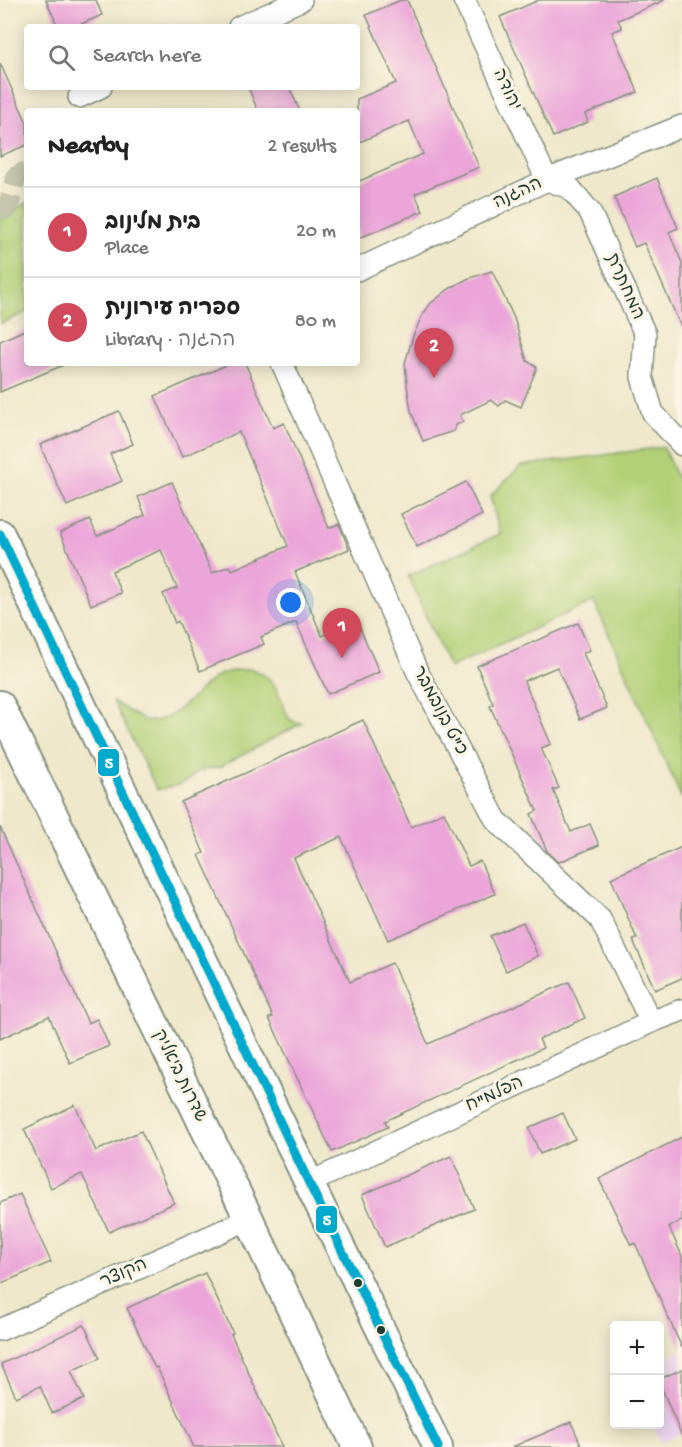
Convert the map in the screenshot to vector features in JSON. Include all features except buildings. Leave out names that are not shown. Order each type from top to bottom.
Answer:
[{"type":"street","points":[[246,24],[301,0]]},
{"type":"street","name":"יהודה","points":[[464,0],[547,180]]},
{"type":"street","points":[[79,97],[94,90]]},
{"type":"street","name":"ההגנה","points":[[360,269],[547,180],[682,126]]},
{"type":"street","name":"המחתרת","points":[[547,180],[570,188],[590,212],[645,334],[642,377],[653,413],[682,445]]},
{"type":"street","name":"כ\"ט בנובמבר","points":[[283,366],[417,671],[496,820],[600,919],[651,1022]]},
{"type":"street","points":[[0,534],[309,1183],[438,1447]]},
{"type":"street","name":"שדרות ביאליק","points":[[0,705],[357,1447]]},
{"type":"street","name":"הפלמ\"ח","points":[[309,1183],[651,1022],[682,1010]]},
{"type":"street","name":"הקוצר","points":[[0,1330],[249,1219]]},
{"type":"shaded area","points":[[682,1351],[682,1433],[661,1442],[655,1429],[664,1429],[664,1359]]},
{"type":"green space","points":[[24,204],[24,313],[0,324],[0,215]]},
{"type":"green space","points":[[663,447],[682,489],[682,799],[594,601],[449,668],[408,576],[500,534],[490,496],[521,466]]},
{"type":"green space","points":[[251,669],[261,673],[273,684],[291,721],[302,723],[220,767],[198,771],[190,779],[178,785],[157,790],[113,701],[140,718],[150,721],[159,720],[177,710],[219,675],[230,671]]},
{"type":"tunnel","points":[[0,211],[8,208],[16,177],[24,173]]},
{"type":"transit line","name":"5","points":[[0,534],[309,1183],[438,1447]]},
{"type":"place","name":"ספריה עירונית","points":[[434,378]]},
{"type":"place","name":"בית מלינוב","points":[[342,658]]}]
